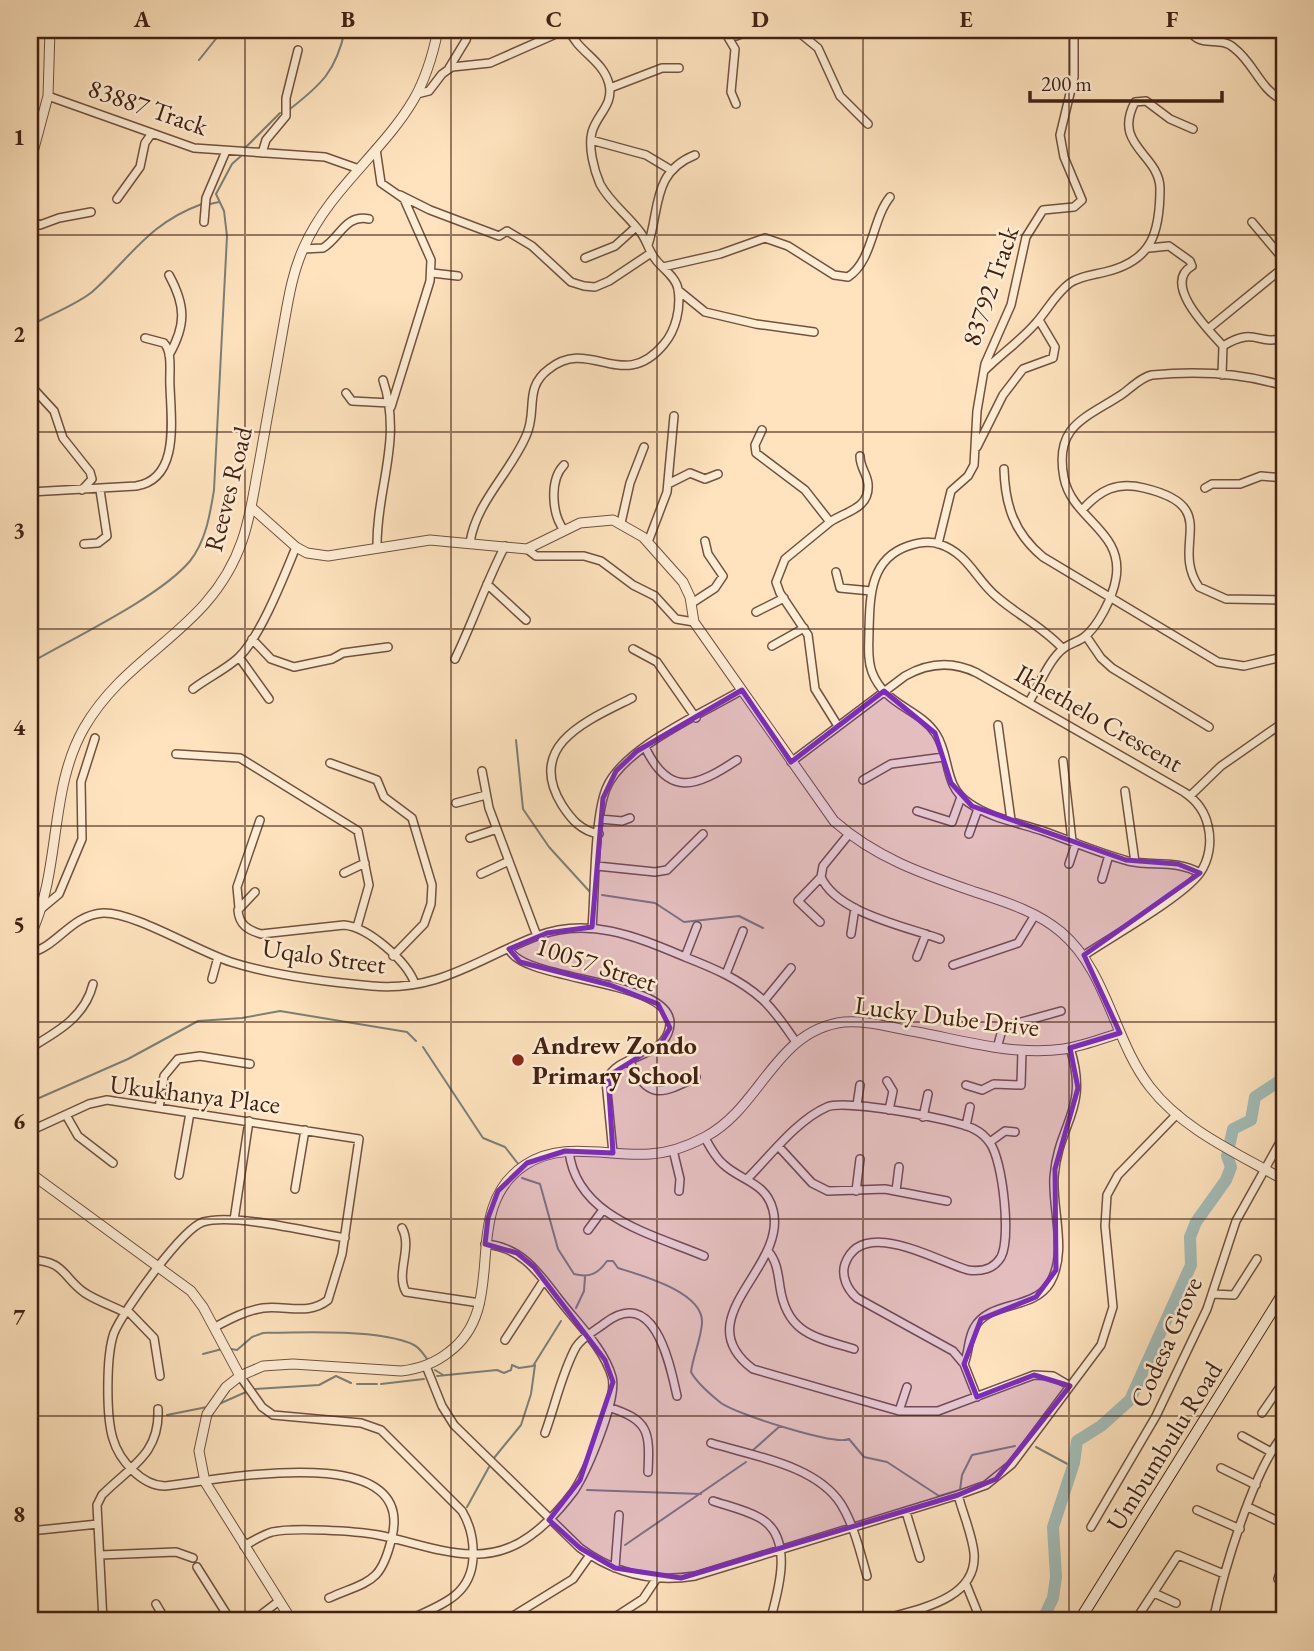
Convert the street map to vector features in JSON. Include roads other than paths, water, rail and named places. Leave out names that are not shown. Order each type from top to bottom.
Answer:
[{"type":"main road","name":"Umbumbulu Road","points":[[1079,1621],[1284,1292]]},
{"type":"street","points":[[30,163],[48,96],[50,30]]},
{"type":"street","name":"Reeves Road","points":[[30,936],[48,886],[66,774],[84,729],[117,684],[208,604],[237,554],[251,507],[290,295],[303,249],[323,214],[417,94],[438,30]]},
{"type":"street","points":[[417,94],[429,92],[448,69],[466,40],[468,30]]},
{"type":"street","points":[[448,69],[461,64],[491,63],[567,30],[576,44],[600,66],[610,88],[607,107],[593,129],[591,140],[599,182],[636,227],[678,290],[705,312],[756,324],[814,332]]},
{"type":"street","points":[[725,32],[736,36],[751,30]]},
{"type":"street","points":[[796,30],[818,48],[840,96],[869,124]]},
{"type":"street","name":"83792 Track","points":[[938,544],[949,495],[972,471],[984,372],[1011,305],[1022,249],[1031,226],[1043,210],[1074,207],[1082,201],[1064,157],[1060,135],[1074,77],[1074,30]]},
{"type":"street","points":[[725,32],[735,49],[731,92],[736,104]]},
{"type":"street","points":[[1193,35],[1203,42],[1223,41],[1233,46],[1267,92],[1284,101]]},
{"type":"street","points":[[262,153],[266,140],[286,116],[286,98],[298,50]]},
{"type":"street","points":[[610,88],[662,68],[679,68]]},
{"type":"street","name":"83887 Track","points":[[48,96],[194,148],[325,157],[359,169]]},
{"type":"street","points":[[1149,248],[1156,218],[1159,180],[1151,164],[1131,141],[1133,104],[1138,100],[1146,101],[1170,119],[1193,129]]},
{"type":"street","points":[[117,199],[140,167],[145,143],[152,133]]},
{"type":"street","points":[[591,140],[646,155],[671,170]]},
{"type":"street","points":[[376,149],[381,183],[400,195],[430,210],[499,236],[507,231],[532,246],[576,284],[599,286],[650,249],[654,208],[671,170],[676,163],[695,155]]},
{"type":"street","points":[[204,222],[206,198],[226,151]]},
{"type":"street","points":[[377,548],[380,508],[391,454],[391,405],[432,273],[429,254],[400,195]]},
{"type":"street","points":[[663,267],[720,254],[765,238],[788,246],[834,275],[848,277],[858,268],[881,210],[890,197]]},
{"type":"street","points":[[30,221],[40,225],[91,212]]},
{"type":"street","points":[[303,249],[323,248],[355,219],[369,219]]},
{"type":"street","points":[[1252,222],[1284,260]]},
{"type":"street","points":[[585,258],[615,246],[636,227]]},
{"type":"street","points":[[984,372],[1039,320],[1063,288],[1074,280],[1132,263],[1149,248],[1168,246],[1190,261],[1192,267],[1183,276],[1183,291],[1191,308],[1223,346],[1222,375]]},
{"type":"street","points":[[1208,329],[1284,267]]},
{"type":"street","points":[[432,273],[458,276]]},
{"type":"street","points":[[169,275],[181,299],[184,321],[181,334],[169,356]]},
{"type":"street","points":[[470,542],[477,516],[528,433],[531,393],[538,378],[551,366],[578,358],[629,367],[649,360],[672,334],[678,290]]},
{"type":"street","points":[[976,448],[1003,395],[1023,369],[1053,358],[1055,347],[1039,320]]},
{"type":"street","points":[[1223,346],[1242,335],[1272,340],[1284,338]]},
{"type":"street","points":[[30,492],[100,490],[145,485],[154,480],[163,468],[173,426],[169,356],[164,343],[145,338]]},
{"type":"street","points":[[1029,702],[1063,649],[1086,636],[1110,597],[1117,573],[1114,550],[1105,534],[1070,495],[1063,471],[1066,436],[1077,422],[1148,376],[1251,377],[1284,387]]},
{"type":"street","points":[[383,380],[391,405]]},
{"type":"street","points":[[30,385],[54,411],[63,438],[90,471],[92,480],[81,491]]},
{"type":"street","points":[[346,393],[352,401],[391,405]]},
{"type":"street","points":[[648,542],[666,498],[674,416]]},
{"type":"street","points":[[762,430],[755,445],[756,453],[805,490],[830,522]]},
{"type":"street","points":[[621,523],[630,483],[644,447]]},
{"type":"street","points":[[838,726],[815,689],[811,644],[804,628],[783,598],[776,577],[785,559],[830,522],[858,509],[864,500],[868,484],[860,468],[860,456]]},
{"type":"street","points":[[564,466],[553,481],[556,519],[564,530]]},
{"type":"street","points":[[1004,469],[1010,513],[1028,544],[1043,557],[1218,662],[1244,666],[1278,658]]},
{"type":"street","points":[[668,484],[690,473],[705,479],[718,474]]},
{"type":"street","points":[[1205,488],[1212,484],[1240,484],[1261,476],[1284,478]]},
{"type":"street","points":[[1082,510],[1103,491],[1120,485],[1134,485],[1171,496],[1184,506],[1189,520],[1192,536],[1188,565],[1199,587],[1226,600],[1284,600]]},
{"type":"street","points":[[83,544],[98,542],[107,536],[100,490]]},
{"type":"street","points":[[251,507],[296,547],[307,553],[328,556],[430,540],[527,549],[536,556],[584,556],[601,561],[633,585],[655,596],[676,619],[694,622]]},
{"type":"street","points":[[527,549],[589,520],[621,523],[648,542],[683,582],[692,603],[694,622],[825,809],[849,834],[890,861],[1035,915],[1060,931],[1083,956],[1095,975],[1120,1033],[1150,1088],[1177,1114],[1223,1145],[1284,1180]]},
{"type":"street","points":[[692,603],[715,588],[723,576],[708,554],[705,541]]},
{"type":"street","points":[[1063,649],[1043,628],[995,595],[959,555],[938,544],[912,545],[890,556],[879,569],[871,591],[869,660],[873,673],[893,702],[931,728],[944,757],[951,783],[961,797],[978,809],[1109,855],[1135,862],[1173,863],[1200,873],[1181,891],[1083,956]]},
{"type":"street","points":[[455,659],[505,546]]},
{"type":"street","points":[[193,690],[240,657],[284,581],[296,547]]},
{"type":"street","points":[[836,572],[841,589],[871,591]]},
{"type":"street","points":[[487,584],[526,620]]},
{"type":"street","points":[[756,612],[783,598]]},
{"type":"street","points":[[772,646],[804,628]]},
{"type":"street","points":[[1086,636],[1101,658],[1112,668],[1209,727]]},
{"type":"street","points":[[252,639],[271,659],[294,667],[343,653],[388,647]]},
{"type":"street","points":[[633,649],[657,663],[696,718]]},
{"type":"street","points":[[240,657],[269,699]]},
{"type":"street","name":"Ikhethelo Crescent","points":[[791,762],[884,691],[922,668],[946,665],[972,670],[1190,796],[1204,814],[1210,836],[1207,860],[1200,873]]},
{"type":"street","points":[[592,928],[600,819],[609,783],[622,764],[645,747],[742,690]]},
{"type":"street","points":[[599,834],[585,830],[572,818],[555,793],[551,766],[556,750],[570,733],[632,698]]},
{"type":"street","points":[[1190,796],[1221,766],[1284,722]]},
{"type":"street","points":[[998,725],[1011,820]]},
{"type":"street","points":[[41,909],[59,894],[82,839],[81,782],[95,738]]},
{"type":"street","points":[[645,747],[657,771],[675,781],[709,777],[737,760]]},
{"type":"street","points":[[177,754],[232,756],[253,765],[289,791],[328,811],[358,831],[369,891],[357,927]]},
{"type":"street","points":[[863,780],[891,764],[944,757]]},
{"type":"street","points":[[1063,761],[1074,842],[1069,864]]},
{"type":"street","points":[[330,763],[377,780],[383,797],[412,818],[425,855],[432,885],[429,911],[420,930],[394,956]]},
{"type":"street","points":[[482,771],[497,829],[537,936]]},
{"type":"street","points":[[1125,791],[1135,862]]},
{"type":"street","points":[[456,803],[486,794]]},
{"type":"street","points":[[917,811],[952,822],[961,797]]},
{"type":"street","points":[[970,834],[978,809]]},
{"type":"street","points":[[600,819],[622,821],[630,818]]},
{"type":"street","points":[[260,820],[236,887],[242,924],[261,934],[344,925],[357,927],[373,936],[394,956],[409,971],[415,984]]},
{"type":"street","points":[[470,838],[497,829]]},
{"type":"street","points":[[597,866],[655,872],[667,870],[704,834]]},
{"type":"street","points":[[820,922],[798,901],[821,877],[823,866],[849,834]]},
{"type":"street","points":[[1102,879],[1109,855]]},
{"type":"street","points":[[481,874],[509,861]]},
{"type":"street","points":[[344,873],[365,863]]},
{"type":"street","points":[[821,877],[836,897],[855,908],[940,939]]},
{"type":"street","points":[[239,908],[256,892]]},
{"type":"street","points":[[852,933],[855,908]]},
{"type":"street","name":"Uqalo Street","points":[[30,953],[40,950],[73,924],[102,914],[133,920],[218,957],[255,968],[364,985],[415,984],[461,973],[537,936],[592,928],[629,935],[726,974],[764,1001],[796,1042]]},
{"type":"street","points":[[953,965],[1018,943],[1035,915]]},
{"type":"street","points":[[685,957],[697,926]]},
{"type":"street","points":[[726,974],[743,931]]},
{"type":"street","points":[[917,957],[926,934]]},
{"type":"street","name":"10057 Street","points":[[509,949],[513,958],[520,962],[610,985],[663,1007],[670,1023],[665,1039],[611,1071],[605,1086],[613,1130],[613,1153]]},
{"type":"street","points":[[212,979],[218,957]]},
{"type":"street","points":[[764,1001],[791,968]]},
{"type":"street","points":[[30,1048],[74,1019],[86,1002],[93,984]]},
{"type":"street","points":[[997,1048],[1002,1030],[1007,1026],[1061,1011]]},
{"type":"street","name":"Lucky Dube Drive","points":[[292,1621],[205,1482],[199,1451],[204,1421],[219,1394],[240,1376],[274,1364],[401,1371],[426,1366],[447,1354],[462,1340],[481,1303],[485,1244],[491,1208],[498,1191],[510,1176],[537,1158],[569,1151],[650,1154],[673,1150],[705,1138],[740,1111],[776,1061],[796,1042],[822,1027],[858,1022],[1021,1051],[1070,1048],[1120,1033]]},
{"type":"street","points":[[964,1364],[977,1323],[994,1312],[1036,1297],[1049,1284],[1056,1270],[1058,1255],[1055,1169],[1078,1087],[1070,1048]]},
{"type":"street","points":[[966,1085],[982,1090],[994,1084],[1021,1085],[1021,1051]]},
{"type":"street","points":[[159,1108],[164,1076],[178,1059],[200,1056],[250,1064]]},
{"type":"street","points":[[629,1060],[642,1083],[654,1091],[669,1090],[696,1077]]},
{"type":"street","points":[[887,1081],[893,1091],[889,1110]]},
{"type":"street","points":[[858,1105],[860,1085]]},
{"type":"street","points":[[923,1117],[928,1094]]},
{"type":"street","name":"Ukukhanya Place","points":[[30,1131],[107,1100],[359,1139],[345,1238]]},
{"type":"street","points":[[748,1178],[819,1111],[832,1105],[858,1105],[966,1126],[990,1142],[1001,1170],[1005,1233],[1002,1255],[994,1265],[981,1271],[968,1270],[894,1244],[869,1241],[852,1251],[844,1270],[848,1289],[857,1298],[945,1346],[964,1364],[977,1396]]},
{"type":"street","points":[[966,1126],[970,1107]]},
{"type":"street","points":[[179,1175],[190,1112]]},
{"type":"street","points":[[426,1366],[442,1406],[454,1425],[549,1520],[590,1555],[615,1568],[657,1578],[695,1576],[958,1496],[986,1485],[1012,1464],[1101,1345],[1112,1315],[1105,1226],[1110,1188],[1118,1175],[1177,1114]]},
{"type":"street","points":[[65,1115],[78,1136],[113,1163]]},
{"type":"street","points":[[234,1220],[249,1121]]},
{"type":"street","points":[[295,1189],[305,1130]]},
{"type":"street","points":[[990,1142],[1005,1131],[1015,1132]]},
{"type":"street","name":"Codesa Grove","points":[[1091,1527],[1140,1447],[1212,1294],[1236,1221],[1284,1135]]},
{"type":"street","points":[[705,1138],[721,1162],[761,1189],[773,1209],[775,1227],[768,1251],[730,1319],[732,1343],[741,1358],[753,1369],[769,1376],[900,1411],[928,1413],[1034,1375],[1054,1377],[1070,1386]]},
{"type":"street","points":[[779,1147],[817,1187],[832,1192],[896,1191],[947,1202]]},
{"type":"street","points":[[673,1150],[680,1179],[679,1191]]},
{"type":"street","points":[[569,1151],[572,1170],[602,1210],[704,1256]]},
{"type":"street","points":[[856,1191],[860,1159]]},
{"type":"street","points":[[896,1191],[899,1167]]},
{"type":"street","points":[[30,1173],[191,1291],[215,1327],[240,1376],[262,1407],[273,1415],[361,1423],[376,1428],[392,1438],[462,1511],[474,1540],[470,1578],[462,1592],[406,1621]]},
{"type":"street","points":[[588,1230],[602,1210]]},
{"type":"street","points":[[215,1327],[260,1308],[313,1310],[320,1307],[328,1300],[333,1290],[345,1238],[234,1220],[220,1219],[195,1226],[159,1266],[126,1312],[115,1331],[111,1349],[110,1429],[114,1443],[130,1468],[155,1485],[253,1475],[307,1473],[352,1476],[372,1484],[386,1497],[395,1514],[392,1538],[379,1575],[329,1598]]},
{"type":"street","points":[[402,1228],[407,1242],[402,1280],[406,1292],[481,1303]]},
{"type":"street","points":[[244,1546],[271,1533],[285,1531],[370,1534],[474,1556],[512,1547],[549,1520],[580,1480],[613,1390],[611,1374],[588,1336],[524,1257],[499,1245],[485,1244]]},
{"type":"street","points":[[768,1251],[776,1265],[782,1301],[795,1325],[813,1337],[854,1349]]},
{"type":"street","points":[[31,1259],[61,1269],[88,1295],[126,1312],[148,1328],[154,1338],[160,1376]]},
{"type":"street","points":[[1212,1294],[1234,1295],[1257,1259]]},
{"type":"street","points":[[505,1340],[544,1280]]},
{"type":"street","points":[[545,1433],[574,1353],[588,1336],[618,1315],[629,1314],[642,1318],[665,1345],[677,1396]]},
{"type":"street","points":[[1262,1413],[1284,1381]]},
{"type":"street","points":[[900,1411],[907,1387]]},
{"type":"street","points":[[608,1406],[631,1415],[644,1426],[649,1440],[648,1472]]},
{"type":"street","points":[[103,1621],[98,1524],[100,1498],[153,1446],[159,1429],[158,1409]]},
{"type":"street","points":[[1213,1621],[1224,1574],[1256,1485],[1270,1452],[1284,1434]]},
{"type":"street","points":[[1242,1436],[1270,1452]]},
{"type":"street","points":[[711,1443],[815,1479],[836,1497],[852,1529],[867,1576]]},
{"type":"street","points":[[1220,1468],[1256,1485]]},
{"type":"street","points":[[877,1621],[942,1600],[966,1584],[974,1553],[958,1496]]},
{"type":"street","points":[[713,1501],[763,1520],[771,1529],[779,1551],[782,1574],[770,1621]]},
{"type":"street","points":[[1248,1507],[1284,1524]]},
{"type":"street","points":[[1197,1510],[1240,1529]]},
{"type":"street","points":[[906,1512],[920,1558]]},
{"type":"street","points":[[615,1568],[619,1515]]},
{"type":"street","points":[[30,1531],[98,1524]]},
{"type":"street","points":[[100,1555],[176,1552],[192,1558]]},
{"type":"street","points":[[505,1621],[573,1579],[590,1555]]},
{"type":"street","points":[[1135,1621],[1178,1555],[1224,1574]]},
{"type":"street","points":[[1278,1580],[1284,1562]]},
{"type":"street","points":[[197,1567],[231,1621]]},
{"type":"street","points":[[609,1621],[643,1599],[657,1578]]},
{"type":"street","points":[[966,1584],[981,1621]]},
{"type":"street","points":[[1154,1593],[1176,1604]]},
{"type":"street","points":[[242,1621],[258,1617],[279,1601]]},
{"type":"street","points":[[156,1605],[166,1621]]},
{"type":"street","points":[[1273,1621],[1284,1614]]},
{"type":"waterway","points":[[199,60],[223,30]]},
{"type":"waterway","points":[[290,109],[326,76],[337,56],[345,30]]},
{"type":"waterway","points":[[246,147],[280,113]]},
{"type":"waterway","points":[[30,663],[138,603],[176,575],[190,561],[200,545],[214,490],[227,236],[224,211],[216,194],[232,164],[242,155]]},
{"type":"waterway","points":[[210,204],[219,202]]},
{"type":"waterway","points":[[30,321],[39,321],[92,292],[154,231],[202,204]]},
{"type":"waterway","points":[[516,740],[523,809],[549,847],[590,892]]},
{"type":"waterway","points":[[602,895],[655,903],[684,922],[739,916],[763,928]]},
{"type":"waterway","points":[[30,1102],[128,1059],[198,1021],[242,1018],[280,1011],[407,1032],[416,1041]]},
{"type":"waterway","points":[[423,1047],[483,1138],[505,1147],[519,1165]]},
{"type":"waterway","points":[[1042,1621],[1053,1598],[1056,1577],[1053,1527],[1074,1463],[1077,1441],[1101,1426],[1130,1400],[1191,1265],[1190,1237],[1196,1222],[1226,1180],[1231,1167],[1227,1156],[1233,1129],[1251,1120],[1255,1097],[1284,1078]]},
{"type":"waterway","points":[[522,1178],[540,1184],[558,1249],[574,1274],[593,1274],[607,1261],[613,1261],[618,1268],[669,1286],[693,1302],[700,1312],[702,1323],[691,1372],[700,1385],[730,1408],[786,1428],[826,1438],[849,1439],[864,1457],[887,1462],[939,1496],[960,1490],[962,1475],[972,1455],[1015,1446]]},
{"type":"waterway","points":[[576,1308],[584,1291],[585,1277]]},
{"type":"waterway","points":[[437,1376],[497,1370],[504,1373],[511,1370],[512,1365],[519,1368],[533,1366],[561,1321]]},
{"type":"waterway","points":[[231,1349],[237,1350],[252,1337],[263,1333],[362,1334],[383,1336],[416,1346],[428,1360]]},
{"type":"waterway","points":[[203,1354],[222,1349]]},
{"type":"waterway","points":[[494,1458],[521,1425],[531,1394],[535,1365]]},
{"type":"waterway","points":[[435,1370],[443,1375]]},
{"type":"waterway","points":[[255,1389],[319,1385],[336,1376],[351,1383]]},
{"type":"waterway","points":[[381,1384],[424,1379]]},
{"type":"waterway","points":[[357,1384],[377,1384]]},
{"type":"waterway","points":[[219,1404],[246,1392]]},
{"type":"waterway","points":[[167,1415],[207,1407]]},
{"type":"waterway","points":[[752,1451],[780,1426]]},
{"type":"waterway","points":[[1036,1447],[1073,1467]]},
{"type":"waterway","points":[[625,1545],[746,1462]]},
{"type":"waterway","points":[[467,1507],[489,1467]]},
{"type":"waterway","points":[[587,1490],[701,1494]]},
{"type":"place","name":"Andrew Zondo Primary School","points":[[518,1060]]}]
